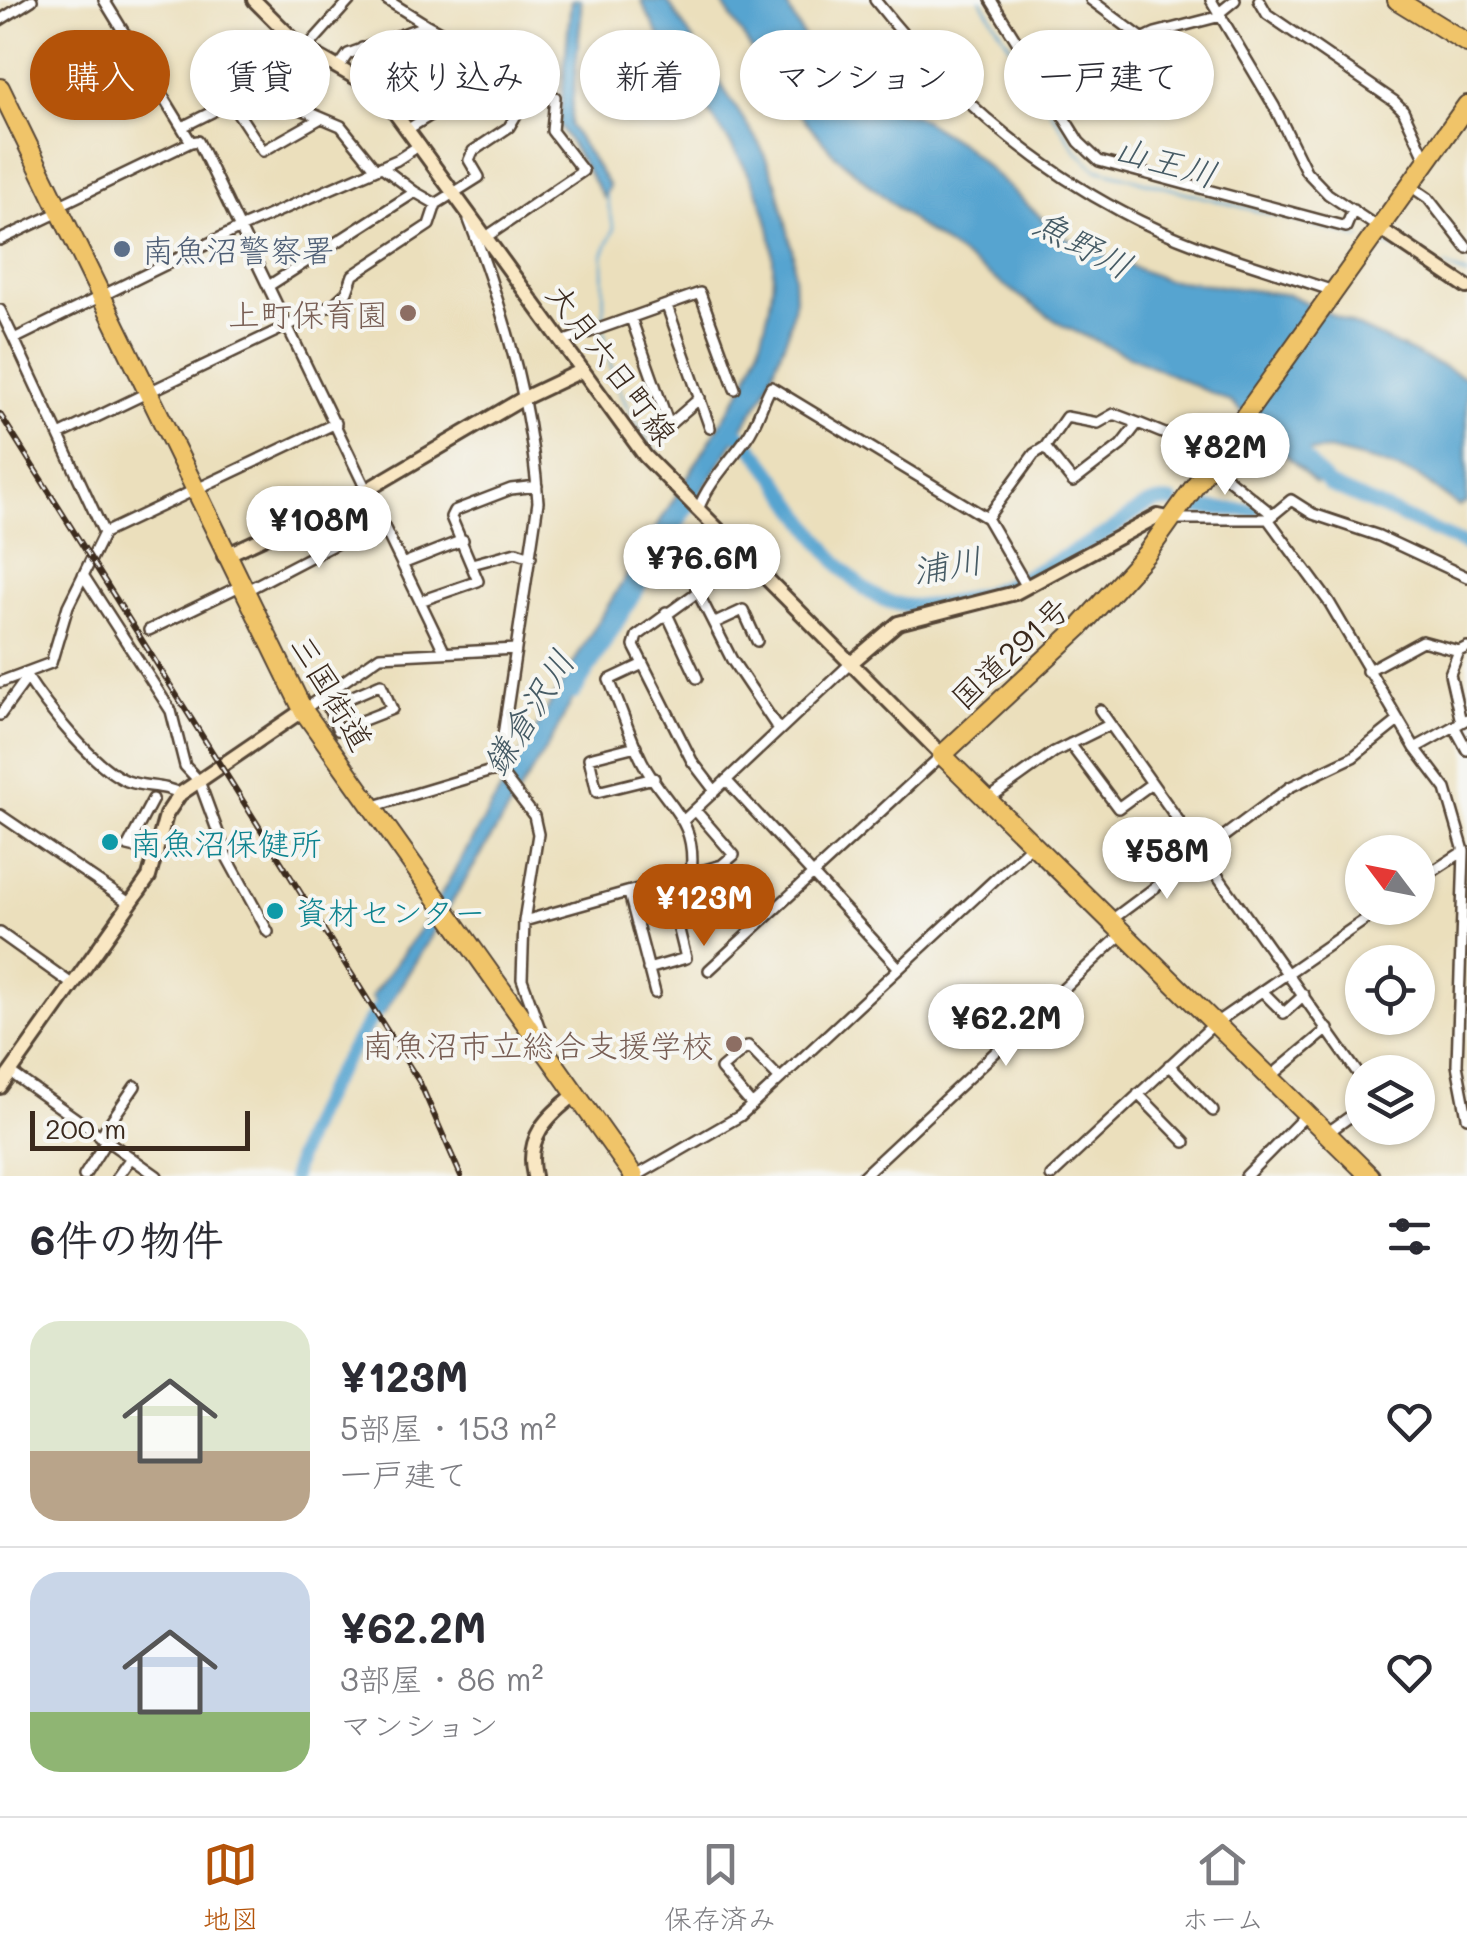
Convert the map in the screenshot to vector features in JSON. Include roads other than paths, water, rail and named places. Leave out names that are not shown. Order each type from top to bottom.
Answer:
[{"type":"highway","points":[[1397,0],[1467,43]]},
{"type":"highway","name":"三国街道","points":[[0,88],[224,556],[303,710],[635,1176]]},
{"type":"highway","name":"国道291号","points":[[1370,1176],[942,755],[1097,610],[1173,519],[1467,105]]},
{"type":"street","points":[[0,20],[32,0]]},
{"type":"street","points":[[104,0],[191,142]]},
{"type":"street","name":"大月六日町線","points":[[254,0],[286,30]]},
{"type":"street","points":[[323,30],[349,0]]},
{"type":"street","points":[[387,0],[436,30]]},
{"type":"street","points":[[875,0],[952,90],[1016,145],[1062,177],[1164,231],[1332,293]]},
{"type":"street","points":[[1006,0],[991,2],[1009,30]]},
{"type":"street","points":[[1091,0],[1131,30]]},
{"type":"street","points":[[1211,0],[1306,171],[1328,194],[1421,260],[1467,287]]},
{"type":"street","points":[[1169,30],[1220,15],[1235,0]]},
{"type":"street","points":[[1260,0],[1268,14],[1394,101],[1403,110],[1426,160]]},
{"type":"street","points":[[413,30],[427,25]]},
{"type":"street","points":[[338,68],[350,53]]},
{"type":"street","name":"大月六日町線","points":[[330,63],[350,75]]},
{"type":"street","points":[[184,126],[193,120]]},
{"type":"street","points":[[243,120],[263,151],[317,120]]},
{"type":"street","points":[[325,120],[350,134],[378,167],[436,204]]},
{"type":"street","name":"大月六日町線","points":[[402,120],[638,447],[942,755]]},
{"type":"street","points":[[408,128],[422,120]]},
{"type":"street","points":[[59,435],[335,302],[348,292],[354,274],[429,225],[436,204],[480,177],[469,160],[474,151],[509,128],[513,120]]},
{"type":"street","points":[[486,236],[584,171],[552,131],[553,120]]},
{"type":"street","points":[[1065,120],[1090,155],[1113,168],[1346,228],[1353,210]]},
{"type":"street","points":[[0,240],[198,141],[444,651]]},
{"type":"street","points":[[14,339],[420,145]]},
{"type":"street","points":[[1410,185],[1428,198],[1467,248]]},
{"type":"street","points":[[270,284],[416,192]]},
{"type":"street","points":[[463,206],[522,398],[537,486],[532,557],[498,769],[534,816],[538,834],[524,921],[522,979],[543,1030],[548,1056]]},
{"type":"street","points":[[562,342],[700,293],[735,389]]},
{"type":"street","points":[[667,306],[710,428]]},
{"type":"street","points":[[0,310],[104,532]]},
{"type":"street","points":[[631,318],[669,424],[700,398]]},
{"type":"street","points":[[224,556],[367,490],[522,398],[582,371]]},
{"type":"street","points":[[698,510],[704,493],[751,433],[754,417],[772,387],[988,518],[1027,587]]},
{"type":"street","points":[[988,518],[1066,417],[1098,423],[1114,414],[1187,443],[1207,461]]},
{"type":"street","points":[[0,682],[26,676],[50,663],[68,606],[104,532],[336,423]]},
{"type":"street","points":[[1045,447],[1073,482],[1121,445],[1138,423]]},
{"type":"street","points":[[1217,470],[1271,517],[1329,602],[1414,748],[1446,789],[1465,856],[1457,1065],[1467,1117]]},
{"type":"street","points":[[420,601],[478,582],[452,517],[454,512],[511,488],[537,486]]},
{"type":"street","points":[[685,819],[898,623],[996,600],[1158,516],[1271,517],[1291,500],[1313,514],[1379,536],[1467,577]]},
{"type":"street","points":[[149,630],[381,520]]},
{"type":"street","points":[[402,564],[463,540]]},
{"type":"street","points":[[472,564],[516,552],[532,557]]},
{"type":"street","points":[[715,790],[692,761],[634,646],[637,636],[696,589],[721,575],[740,554]]},
{"type":"street","points":[[83,575],[171,712],[185,766],[199,781],[227,858],[268,932]]},
{"type":"street","points":[[696,589],[732,660],[780,730]]},
{"type":"street","points":[[715,623],[743,610],[757,641]]},
{"type":"street","points":[[666,612],[698,678]]},
{"type":"street","points":[[1367,672],[1422,641],[1463,649],[1450,674],[1467,750]]},
{"type":"street","points":[[0,1087],[5,1068],[74,984],[130,904],[158,853],[166,815],[180,794],[380,656],[516,649]]},
{"type":"street","points":[[643,664],[609,680],[636,746],[685,819],[692,846],[692,874]]},
{"type":"street","points":[[0,715],[26,676]]},
{"type":"street","points":[[26,676],[52,713],[108,770],[128,781],[180,794]]},
{"type":"street","points":[[347,677],[356,696]]},
{"type":"street","points":[[381,684],[392,709],[338,730],[328,706],[356,696],[381,684]]},
{"type":"street","points":[[1100,710],[1346,1055]]},
{"type":"street","points":[[863,1176],[1116,927],[1200,853],[1290,787],[1353,757],[1398,721]]},
{"type":"street","points":[[1414,748],[1460,722]]},
{"type":"street","points":[[988,800],[1070,744],[1109,725]]},
{"type":"street","points":[[1070,744],[1118,808],[1151,784]]},
{"type":"street","points":[[636,746],[588,758],[597,792],[654,778]]},
{"type":"street","points":[[709,970],[942,755]]},
{"type":"street","points":[[370,808],[498,769]]},
{"type":"street","points":[[726,780],[899,968]]},
{"type":"street","points":[[154,799],[128,846],[158,853]]},
{"type":"street","points":[[524,921],[722,866],[734,855],[695,810]]},
{"type":"street","points":[[0,815],[130,904]]},
{"type":"street","points":[[635,1176],[725,1128],[752,1106],[1032,845]]},
{"type":"street","points":[[1435,871],[1465,856]]},
{"type":"street","points":[[648,969],[686,958],[667,882]]},
{"type":"street","points":[[628,893],[655,993]]},
{"type":"street","points":[[1051,1176],[1214,1024],[1358,925]]},
{"type":"street","points":[[0,933],[74,984]]},
{"type":"street","points":[[1262,991],[1284,1012],[1304,995]]},
{"type":"street","points":[[1270,1078],[1328,1029]]},
{"type":"street","points":[[752,1106],[721,1069],[748,1046],[780,1079]]},
{"type":"street","points":[[1169,1065],[1214,1111]]},
{"type":"street","points":[[5,1068],[130,1159],[139,1171],[157,1176]]},
{"type":"street","points":[[84,1176],[135,1086]]},
{"type":"street","points":[[534,1176],[531,1154],[538,1131],[576,1094]]},
{"type":"street","points":[[1138,1094],[1184,1142]]},
{"type":"street","points":[[1246,1176],[1308,1114]]},
{"type":"street","points":[[1327,1133],[1345,1120]]},
{"type":"street","points":[[118,1176],[130,1159]]},
{"type":"water","points":[[571,0],[581,0],[570,126],[609,186],[604,198],[559,125]]},
{"type":"water","points":[[641,0],[667,0],[686,30],[657,30]]},
{"type":"water","points":[[720,0],[784,0],[800,30],[740,30]]},
{"type":"water","points":[[720,83],[740,120],[744,120],[760,145],[777,185],[793,253],[795,298],[788,333],[764,394],[707,484],[679,516],[600,645],[556,732],[384,1013],[371,997],[425,922],[588,638],[745,384],[767,318],[773,264],[767,218],[750,177],[714,120],[720,120]]},
{"type":"water","points":[[805,120],[923,120],[962,144],[1060,235],[1164,279],[1290,295],[1467,378],[1467,503],[1459,506],[1418,476],[1377,462],[1329,450],[1295,453],[1318,480],[1316,484],[1231,402],[1063,326],[916,224],[834,154]]},
{"type":"waterway","name":"山王川","points":[[981,0],[1076,150],[1096,169],[1361,238]]},
{"type":"waterway","points":[[604,322],[603,255],[614,229],[606,195]]},
{"type":"waterway","name":"山王川","points":[[1379,243],[1401,249]]},
{"type":"waterway","name":"山王川","points":[[1446,266],[1467,276]]},
{"type":"waterway","points":[[604,330],[613,372],[631,414],[656,452],[684,484]]},
{"type":"waterway","name":"浦川","points":[[730,426],[750,445],[849,575],[870,593],[893,603],[946,603],[1003,586],[1083,546],[1145,506],[1172,502]]},
{"type":"waterway","points":[[1288,439],[1329,485],[1467,545]]},
{"type":"waterway","name":"鎌倉沢川","points":[[574,693],[696,494]]},
{"type":"waterway","name":"浦川","points":[[1190,508],[1253,510]]},
{"type":"waterway","name":"鎌倉沢川","points":[[293,1176],[320,1102],[389,992]]},
{"type":"railway","points":[[0,414],[420,1083],[461,1176]]},
{"type":"place","name":"南魚沼警察署","points":[[122,249]]},
{"type":"place","name":"上町保育園","points":[[408,313]]},
{"type":"place","name":"南魚沼保健所","points":[[110,842]]},
{"type":"place","name":"資材センター","points":[[275,911]]},
{"type":"place","name":"南魚沼市立総合支援学校","points":[[734,1044]]},
{"type":"water label","name":"魚野川","points":[[1084,243]]}]
